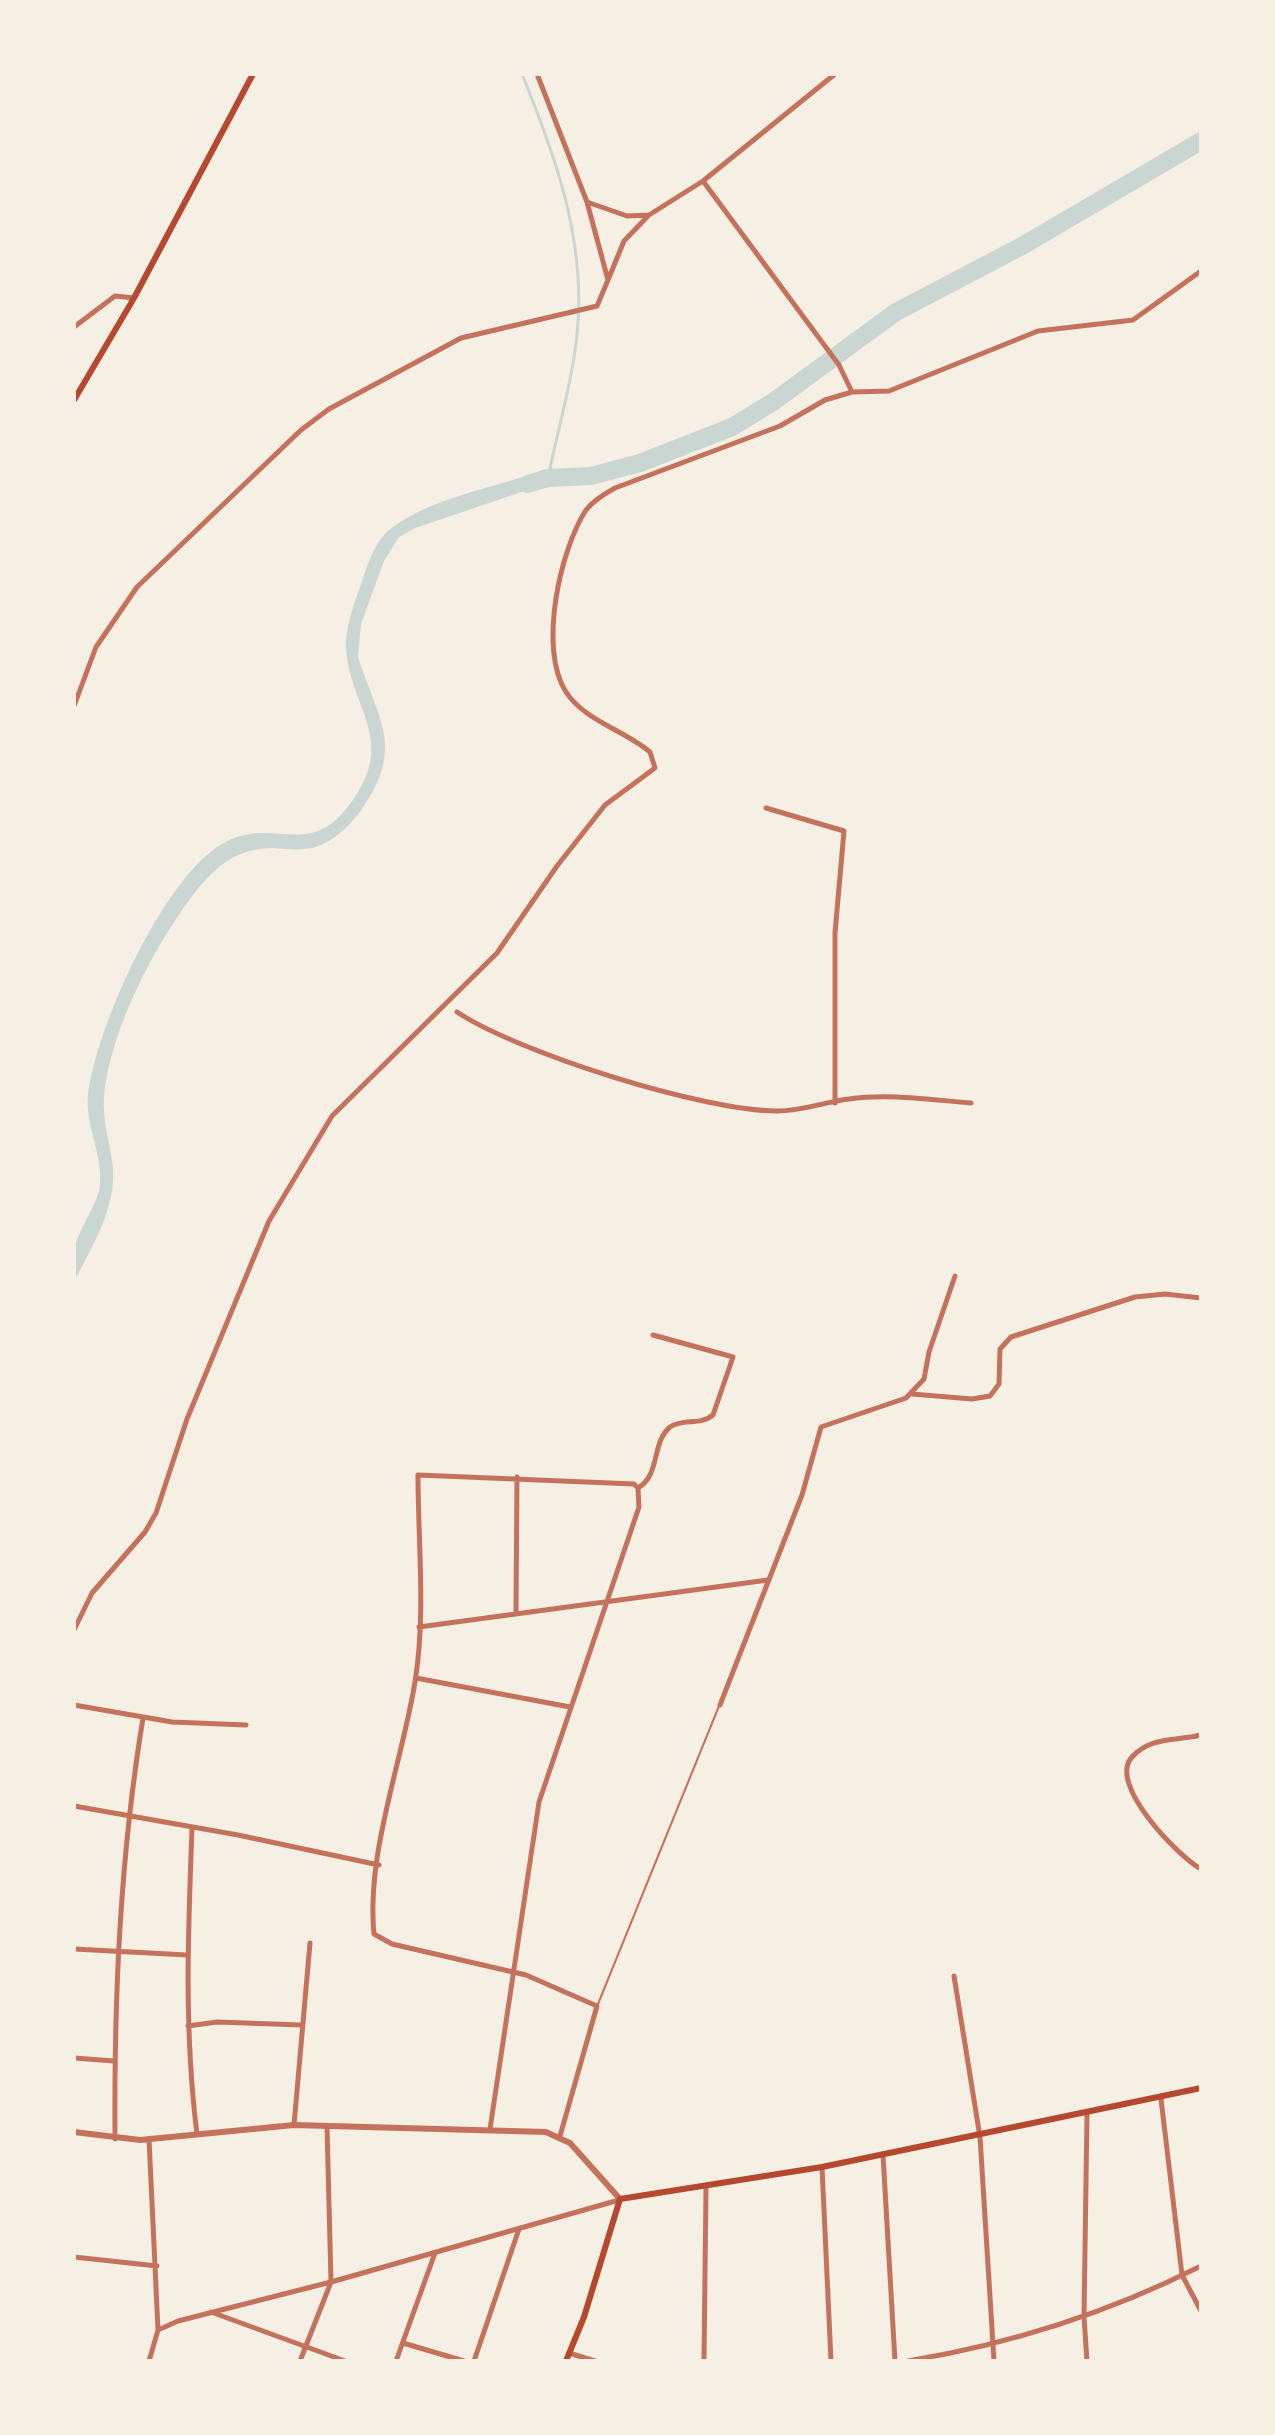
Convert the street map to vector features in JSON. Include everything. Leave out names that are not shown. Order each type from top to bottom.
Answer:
[{"type":"main road","points":[[74,400],[134,298],[253,74]]},
{"type":"main road","points":[[566,2361],[620,2199],[706,2188],[980,2137],[1201,2088]]},
{"type":"street","points":[[537,74],[587,202],[608,280]]},
{"type":"street","points":[[74,706],[96,647],[137,587],[301,430],[329,409],[461,338],[597,306],[624,241],[649,215],[703,181],[835,74]]},
{"type":"street","points":[[703,181],[839,365],[852,392]]},
{"type":"street","points":[[587,202],[627,216],[649,215]]},
{"type":"street","points":[[74,1630],[92,1593],[145,1532],[156,1513],[187,1419],[269,1221],[293,1177],[342,1104],[497,953],[557,866],[605,805],[651,772],[656,763],[642,745],[585,711],[561,684],[555,643],[556,596],[567,551],[585,512],[615,488],[780,426],[814,404],[852,392],[889,391],[1038,331],[1133,320],[1201,271]]},
{"type":"street","points":[[74,327],[115,296],[134,298]]},
{"type":"street","points":[[766,808],[844,831],[835,933],[835,1103]]},
{"type":"street","points":[[457,1012],[516,1043],[678,1093],[773,1111],[864,1098],[971,1103]]},
{"type":"street","points":[[912,1394],[924,1379],[929,1352],[955,1276]]},
{"type":"street","points":[[720,1705],[802,1495],[821,1427],[912,1394],[972,1399],[990,1396],[999,1384],[998,1355],[1011,1337],[1135,1297],[1165,1294],[1201,1298]]},
{"type":"street","points":[[638,1488],[651,1478],[668,1430],[680,1423],[702,1422],[713,1415],[733,1357],[653,1335]]},
{"type":"street","points":[[490,2129],[513,1971],[537,1813],[639,1507],[638,1488],[634,1484],[517,1477],[418,1475],[419,1627],[416,1678],[379,1865],[374,1934],[392,1944],[513,1971],[549,1983],[597,2006],[560,2136]]},
{"type":"street","points":[[516,1614],[517,1477]]},
{"type":"street","points":[[419,1627],[607,1599],[768,1580]]},
{"type":"street","points":[[416,1678],[570,1707]]},
{"type":"street","points":[[74,1705],[143,1718],[246,1725]]},
{"type":"street","points":[[115,2139],[118,1949],[127,1817],[143,1718]]},
{"type":"street","points":[[1201,1735],[1162,1739],[1144,1748],[1129,1760],[1126,1773],[1156,1830],[1180,1855],[1201,1869]]},
{"type":"street","points":[[74,1806],[238,1835],[379,1865]]},
{"type":"street","points":[[192,1829],[187,1955],[188,2026],[197,2134]]},
{"type":"street","points":[[294,2125],[310,1943]]},
{"type":"street","points":[[74,1949],[187,1955]]},
{"type":"street","points":[[954,1976],[980,2137],[994,2361]]},
{"type":"street","points":[[188,2026],[217,2022],[301,2025]]},
{"type":"street","points":[[74,2058],[114,2061]]},
{"type":"street","points":[[1161,2099],[1182,2275],[1201,2311]]},
{"type":"street","points":[[1087,2114],[1084,2317],[1087,2361]]},
{"type":"street","points":[[74,2132],[115,2139],[149,2139],[294,2125],[546,2132],[560,2136],[594,2168],[620,2199],[331,2282],[210,2311],[158,2330]]},
{"type":"street","points":[[300,2361],[331,2282],[327,2126]]},
{"type":"street","points":[[149,2139],[158,2330],[149,2361]]},
{"type":"street","points":[[883,2155],[895,2361]]},
{"type":"street","points":[[822,2167],[831,2361]]},
{"type":"street","points":[[704,2361],[706,2188]]},
{"type":"street","points":[[474,2361],[520,2228]]},
{"type":"street","points":[[396,2361],[435,2252]]},
{"type":"street","points":[[74,2257],[157,2266]]},
{"type":"street","points":[[908,2361],[1084,2317],[1125,2303],[1201,2266]]},
{"type":"street","points":[[210,2311],[345,2361]]},
{"type":"street","points":[[403,2343],[464,2361]]},
{"type":"street","points":[[569,2353],[595,2361]]},
{"type":"lane","points":[[597,2006],[720,1705]]},
{"type":"shaded area","points":[[545,469],[551,482],[415,528],[399,537],[384,561],[361,624],[358,657],[384,734],[385,751],[375,787],[358,815],[336,837],[323,844],[300,849],[259,849],[226,862],[198,888],[147,967],[114,1047],[104,1097],[113,1169],[111,1199],[101,1228],[74,1282],[76,1243],[100,1185],[99,1162],[88,1106],[94,1066],[118,995],[156,921],[177,888],[200,862],[222,844],[241,836],[260,833],[309,833],[325,828],[341,815],[358,792],[368,772],[370,737],[349,668],[346,640],[363,578],[382,537],[410,516],[428,508]]},
{"type":"waterway","points":[[522,74],[564,195],[579,289],[573,361],[548,478]]},
{"type":"waterway","points":[[528,484],[548,478],[591,476],[640,463],[732,427],[773,402],[896,312],[1022,246],[1201,141]]}]
